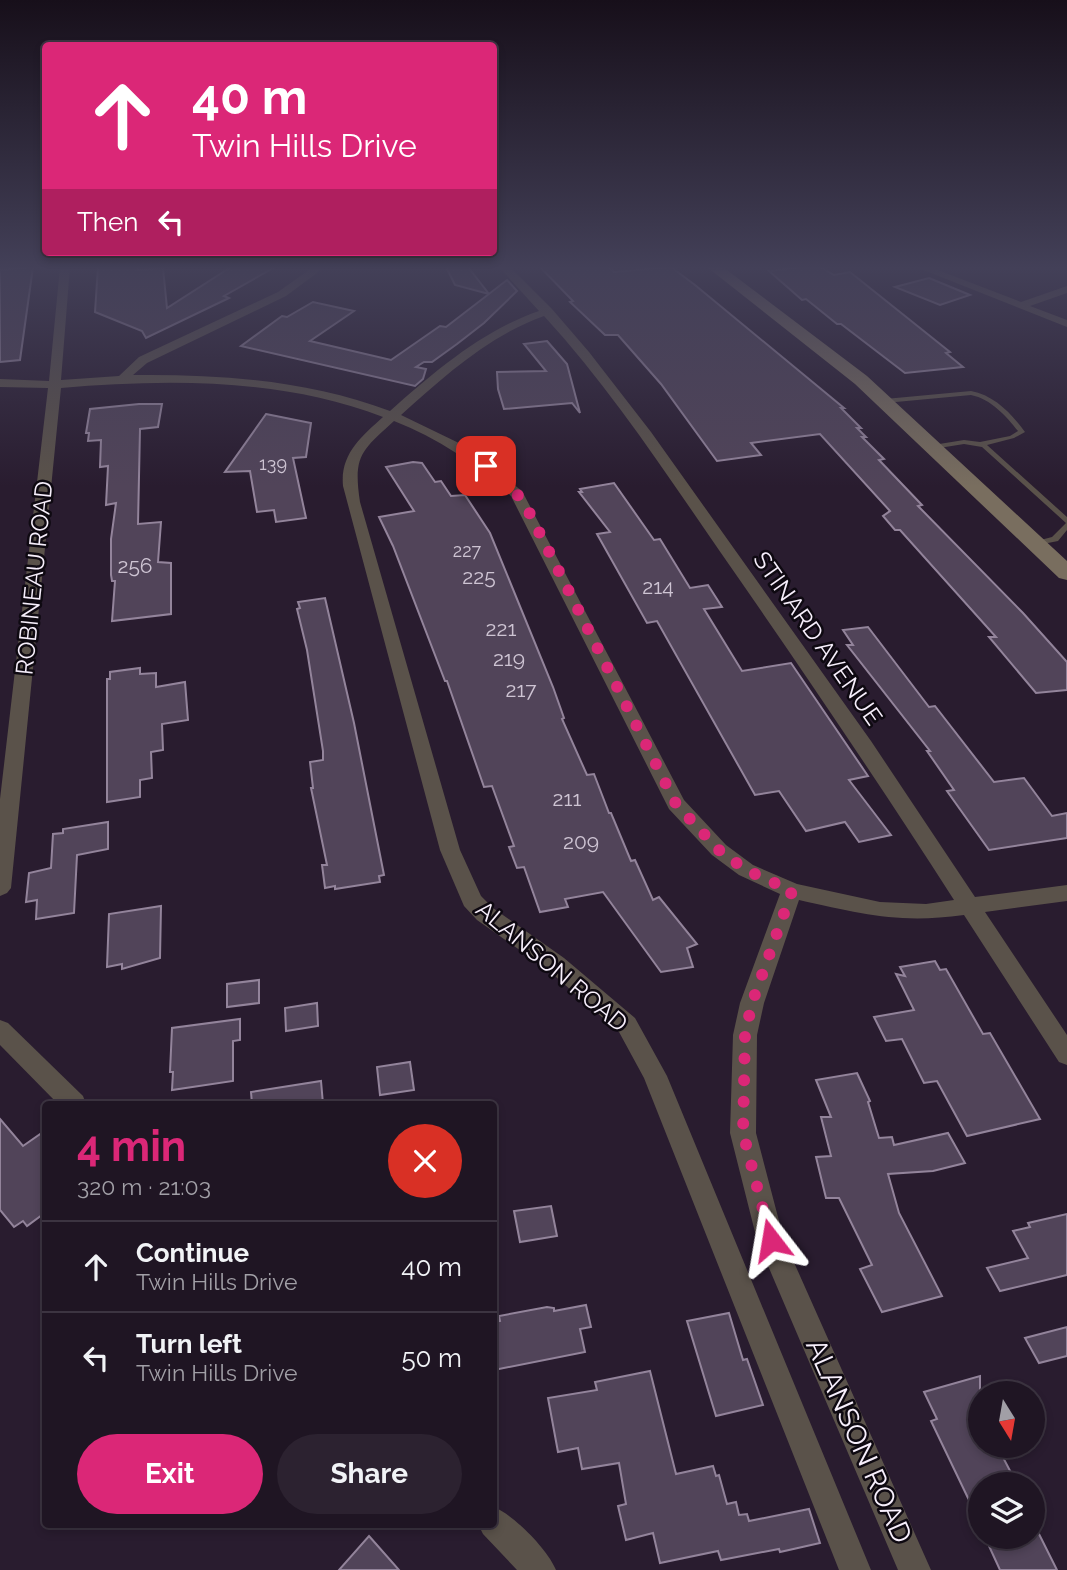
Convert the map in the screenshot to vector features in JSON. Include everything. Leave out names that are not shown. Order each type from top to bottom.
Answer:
[{"type":"main road","points":[[807,340],[885,401],[1067,573]]},
{"type":"street","name":"ROBINEAU ROAD","points":[[0,888],[46,385],[53,340]]},
{"type":"street","points":[[122,379],[149,356],[186,340]]},
{"type":"street","name":"ALANSON ROAD","points":[[490,340],[416,395],[357,448],[349,471],[353,502],[450,850],[472,900],[485,914],[556,964],[627,1026],[655,1076],[855,1570]]},
{"type":"street","name":"STINARD AVENUE","points":[[573,340],[646,435],[864,745],[1067,1055]]},
{"type":"street","points":[[0,383],[17,381],[46,385],[122,379],[272,387],[328,396],[394,416],[449,441],[486,466],[517,494],[676,804],[719,850],[746,870],[792,891],[880,910],[926,912],[1067,893]]},
{"type":"street","points":[[0,396],[46,385]]},
{"type":"street","name":"ALANSON ROAD","points":[[792,891],[752,1003],[745,1035],[743,1133],[771,1240],[915,1570]]},
{"type":"street","points":[[0,1030],[71,1101]]},
{"type":"street","points":[[497,1526],[540,1570]]},
{"type":"lane","points":[[885,401],[980,394],[1022,432],[981,444],[964,442],[933,447]]},
{"type":"lane","points":[[981,444],[1067,523],[1055,539],[1036,544]]},
{"type":"building","points":[[0,340],[23,340],[20,360],[0,362]]},
{"type":"building","points":[[249,340],[311,340],[391,360],[419,340],[462,340],[432,362],[424,362],[416,367],[426,369],[423,379],[415,386],[241,346]]},
{"type":"building","points":[[623,340],[762,340],[844,408],[841,408],[866,437],[862,437],[884,459],[879,460],[922,505],[918,506],[1067,662],[1067,690],[1036,693],[989,637],[996,637],[900,530],[895,530],[883,516],[890,511],[820,434],[751,443],[761,455],[717,461],[661,384]]},
{"type":"building","points":[[862,340],[935,340],[963,367],[905,373]]},
{"type":"building","points":[[547,341],[567,364],[580,413],[572,403],[504,409],[498,389],[497,372],[546,371],[524,344]]},
{"type":"building","points":[[162,404],[158,427],[140,429],[138,524],[161,522],[158,562],[171,563],[171,614],[112,621],[115,581],[112,581],[111,575],[111,539],[116,503],[106,505],[108,466],[100,467],[101,440],[88,441],[89,433],[86,433],[90,409]]},
{"type":"building","points":[[266,414],[311,423],[306,457],[293,458],[306,518],[276,522],[274,510],[257,512],[250,471],[225,472]]},
{"type":"building","points":[[422,463],[435,482],[441,481],[451,496],[465,495],[490,533],[553,687],[564,718],[562,719],[587,775],[594,774],[631,861],[635,860],[653,900],[659,897],[697,944],[687,948],[693,967],[661,972],[603,892],[565,899],[568,907],[540,912],[524,867],[517,868],[509,847],[514,846],[492,786],[484,787],[447,681],[379,517],[414,511],[386,467]]},
{"type":"building","points":[[614,483],[654,540],[660,539],[690,588],[708,585],[722,607],[704,609],[742,671],[791,663],[868,776],[849,780],[891,835],[859,842],[845,822],[806,831],[779,791],[755,795],[657,621],[647,623],[597,534],[610,532],[579,492],[582,492],[580,489]]},
{"type":"building","points":[[325,598],[354,723],[384,875],[379,876],[380,882],[335,889],[335,886],[325,888],[322,865],[327,865],[311,788],[310,762],[323,760],[323,751],[307,650],[297,609],[300,608],[298,602]]},
{"type":"building","points":[[868,627],[929,707],[935,706],[994,782],[1024,778],[1052,816],[1067,813],[1067,838],[989,850],[947,791],[954,790],[927,751],[930,751],[847,645],[853,645],[843,630]]},
{"type":"building","points":[[140,668],[140,674],[156,673],[156,687],[185,682],[188,720],[162,724],[163,750],[151,752],[152,778],[140,780],[140,797],[107,802],[107,679],[110,679],[110,672]]},
{"type":"building","points":[[108,822],[108,849],[77,855],[74,913],[36,919],[37,900],[26,902],[29,873],[51,868],[53,834],[63,833],[63,829]]},
{"type":"building","points":[[161,906],[160,958],[122,969],[122,964],[107,967],[109,914]]},
{"type":"building","points":[[935,961],[940,970],[946,969],[983,1034],[990,1033],[1040,1119],[967,1136],[937,1081],[924,1083],[902,1039],[886,1041],[874,1017],[914,1010],[896,974],[905,976],[900,967]]},
{"type":"building","points":[[259,980],[259,1003],[227,1007],[227,984]]},
{"type":"building","points":[[317,1003],[318,1026],[286,1031],[285,1008]]},
{"type":"building","points":[[240,1019],[240,1040],[233,1041],[233,1081],[172,1090],[172,1028]]},
{"type":"building","points":[[410,1062],[414,1090],[380,1095],[377,1067]]},
{"type":"building","points":[[857,1073],[870,1101],[868,1102],[879,1138],[892,1137],[894,1145],[948,1133],[965,1163],[933,1171],[888,1174],[899,1213],[942,1296],[882,1312],[860,1269],[872,1265],[839,1198],[826,1198],[816,1157],[831,1156],[821,1117],[831,1117],[816,1080]]},
{"type":"building","points":[[321,1081],[323,1101],[252,1101],[251,1092]]},
{"type":"building","points":[[0,1119],[23,1146],[42,1133],[42,1215],[27,1226],[23,1221],[14,1227],[0,1210]]},
{"type":"building","points":[[551,1206],[557,1236],[520,1242],[514,1211]]},
{"type":"building","points":[[1067,1214],[1067,1275],[1000,1291],[987,1268],[1028,1258],[1013,1231],[1030,1227],[1028,1223]]},
{"type":"building","points":[[586,1305],[591,1327],[580,1329],[585,1352],[497,1369],[499,1316],[547,1307],[554,1308],[554,1311]]},
{"type":"building","points":[[729,1313],[743,1360],[747,1359],[763,1405],[716,1416],[687,1321]]},
{"type":"building","points":[[1067,1327],[1067,1356],[1039,1363],[1025,1338]]},
{"type":"building","points":[[650,1371],[676,1474],[713,1466],[716,1476],[719,1475],[727,1504],[736,1502],[739,1515],[747,1514],[749,1521],[809,1509],[820,1543],[780,1552],[779,1549],[721,1560],[718,1551],[660,1563],[653,1533],[626,1540],[618,1506],[626,1504],[619,1463],[582,1469],[578,1448],[558,1452],[548,1398],[597,1390],[595,1382]]},
{"type":"building","points":[[980,1376],[980,1381],[968,1381],[968,1458],[1003,1458],[1011,1472],[968,1472],[968,1498],[931,1421],[937,1419],[924,1392]]},
{"type":"building","points":[[369,1536],[399,1570],[339,1570]]},
{"type":"building","points":[[1045,1546],[1057,1570],[1000,1570],[990,1549],[1045,1549]]},
{"type":"route","points":[[486,466],[517,494],[527,508],[676,804],[719,850],[746,870],[792,891],[752,1003],[745,1035],[743,1133],[771,1240]]}]
